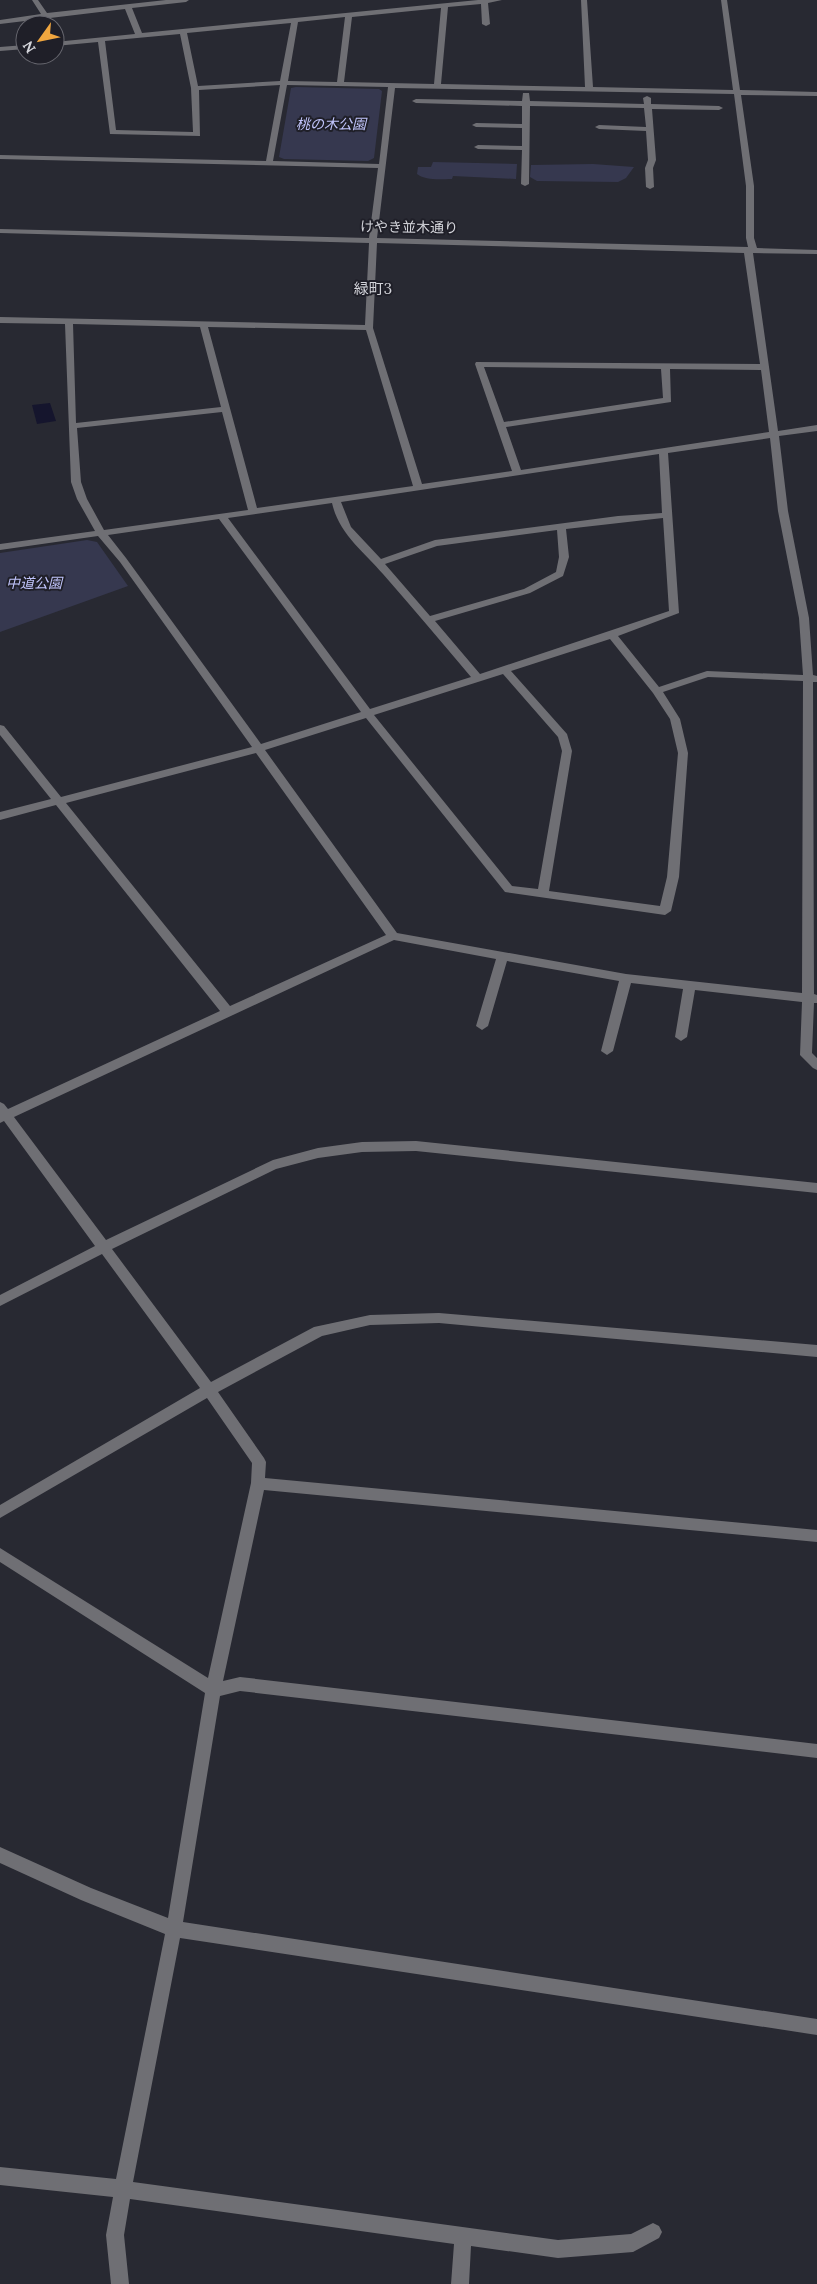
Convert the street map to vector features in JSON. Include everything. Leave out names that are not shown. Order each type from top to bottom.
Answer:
[{"type":"street","points":[[35,0],[45,15],[186,0]]},
{"type":"street","points":[[65,43],[499,0]]},
{"type":"street","points":[[584,0],[589,89]]},
{"type":"street","points":[[724,0],[750,186],[753,309],[765,367],[783,512],[804,618],[812,679],[807,773],[813,824],[813,998],[806,1054],[817,1065]]},
{"type":"street","points":[[484,2],[486,24]]},
{"type":"street","points":[[128,6],[140,36]]},
{"type":"street","points":[[437,86],[445,6]]},
{"type":"street","points":[[340,84],[349,15]]},
{"type":"street","points":[[0,22],[15,20]]},
{"type":"street","points":[[269,163],[295,21]]},
{"type":"street","points":[[101,39],[114,132],[197,134],[195,88],[183,31]]},
{"type":"street","points":[[0,49],[15,48]]},
{"type":"street","points":[[195,88],[283,83],[817,94]]},
{"type":"street","points":[[392,85],[373,240],[371,327],[418,487]]},
{"type":"street","points":[[525,184],[526,88]]},
{"type":"street","points":[[647,90],[652,160],[648,168],[650,187]]},
{"type":"street","points":[[416,101],[719,108]]},
{"type":"street","points":[[476,125],[526,126]]},
{"type":"street","points":[[600,127],[650,129]]},
{"type":"street","points":[[478,147],[526,148]]},
{"type":"street","points":[[0,157],[381,166]]},
{"type":"street","name":"けやき並木通り","points":[[0,231],[817,252]]},
{"type":"street","points":[[0,320],[371,327]]},
{"type":"street","points":[[69,321],[72,426],[76,482],[82,499],[101,533],[123,560],[393,936]]},
{"type":"street","points":[[203,324],[224,409],[253,512]]},
{"type":"street","points":[[517,472],[480,364],[765,367]]},
{"type":"street","points":[[500,425],[668,400],[665,366]]},
{"type":"street","points":[[72,426],[224,409]]},
{"type":"street","points":[[0,548],[664,452],[817,428]]},
{"type":"street","points":[[0,816],[258,749],[612,635],[674,613],[664,452]]},
{"type":"street","points":[[336,500],[338,513],[347,530],[379,563],[478,678]]},
{"type":"street","points":[[379,563],[435,543],[618,519],[668,515]]},
{"type":"street","points":[[222,516],[368,714],[509,889],[665,911],[673,877],[683,753],[675,719],[657,691],[612,635]]},
{"type":"street","points":[[429,620],[527,591],[560,574],[564,557],[561,527]]},
{"type":"street","points":[[504,670],[563,736],[567,752],[543,893]]},
{"type":"street","points":[[657,691],[707,674],[812,679]]},
{"type":"street","points":[[0,728],[228,1012]]},
{"type":"street","points":[[120,2284],[115,2235],[174,1929],[213,1690],[258,1483],[259,1462],[210,1390],[104,1246],[2,1114],[393,936],[626,978],[813,998]]},
{"type":"street","points":[[482,1026],[503,956]]},
{"type":"street","points":[[607,1051],[626,978]]},
{"type":"street","points":[[682,1037],[690,984]]},
{"type":"street","points":[[0,1301],[104,1246],[273,1165],[318,1153],[362,1147],[416,1146],[817,1188]]},
{"type":"street","points":[[0,1512],[210,1390],[319,1331],[370,1320],[439,1318],[817,1352]]},
{"type":"street","points":[[258,1483],[817,1536]]},
{"type":"street","points":[[0,1554],[213,1690],[240,1684],[817,1751]]},
{"type":"street","points":[[0,1855],[87,1894],[174,1929],[817,2027]]},
{"type":"street","points":[[0,2176],[123,2189],[558,2249],[633,2243],[652,2232]]},
{"type":"street","points":[[460,2284],[463,2236]]},
{"type":"green space","name":"桃の木公園","points":[[291,88],[379,89],[382,91],[374,158],[368,161],[284,159],[279,157]]},
{"type":"green space","points":[[433,162],[517,164],[516,179],[453,176],[452,179],[434,179],[425,178],[417,174],[418,167],[431,167]]},
{"type":"green space","points":[[593,164],[634,167],[626,178],[618,182],[537,181],[530,177],[531,165]]},
{"type":"green space","name":"中道公園","points":[[87,540],[97,542],[128,586],[0,632],[0,553]]},
{"type":"shaded area","points":[[50,403],[56,421],[37,424],[32,405]]},
{"type":"district","name":"緑町3","points":[[373,288]]}]
